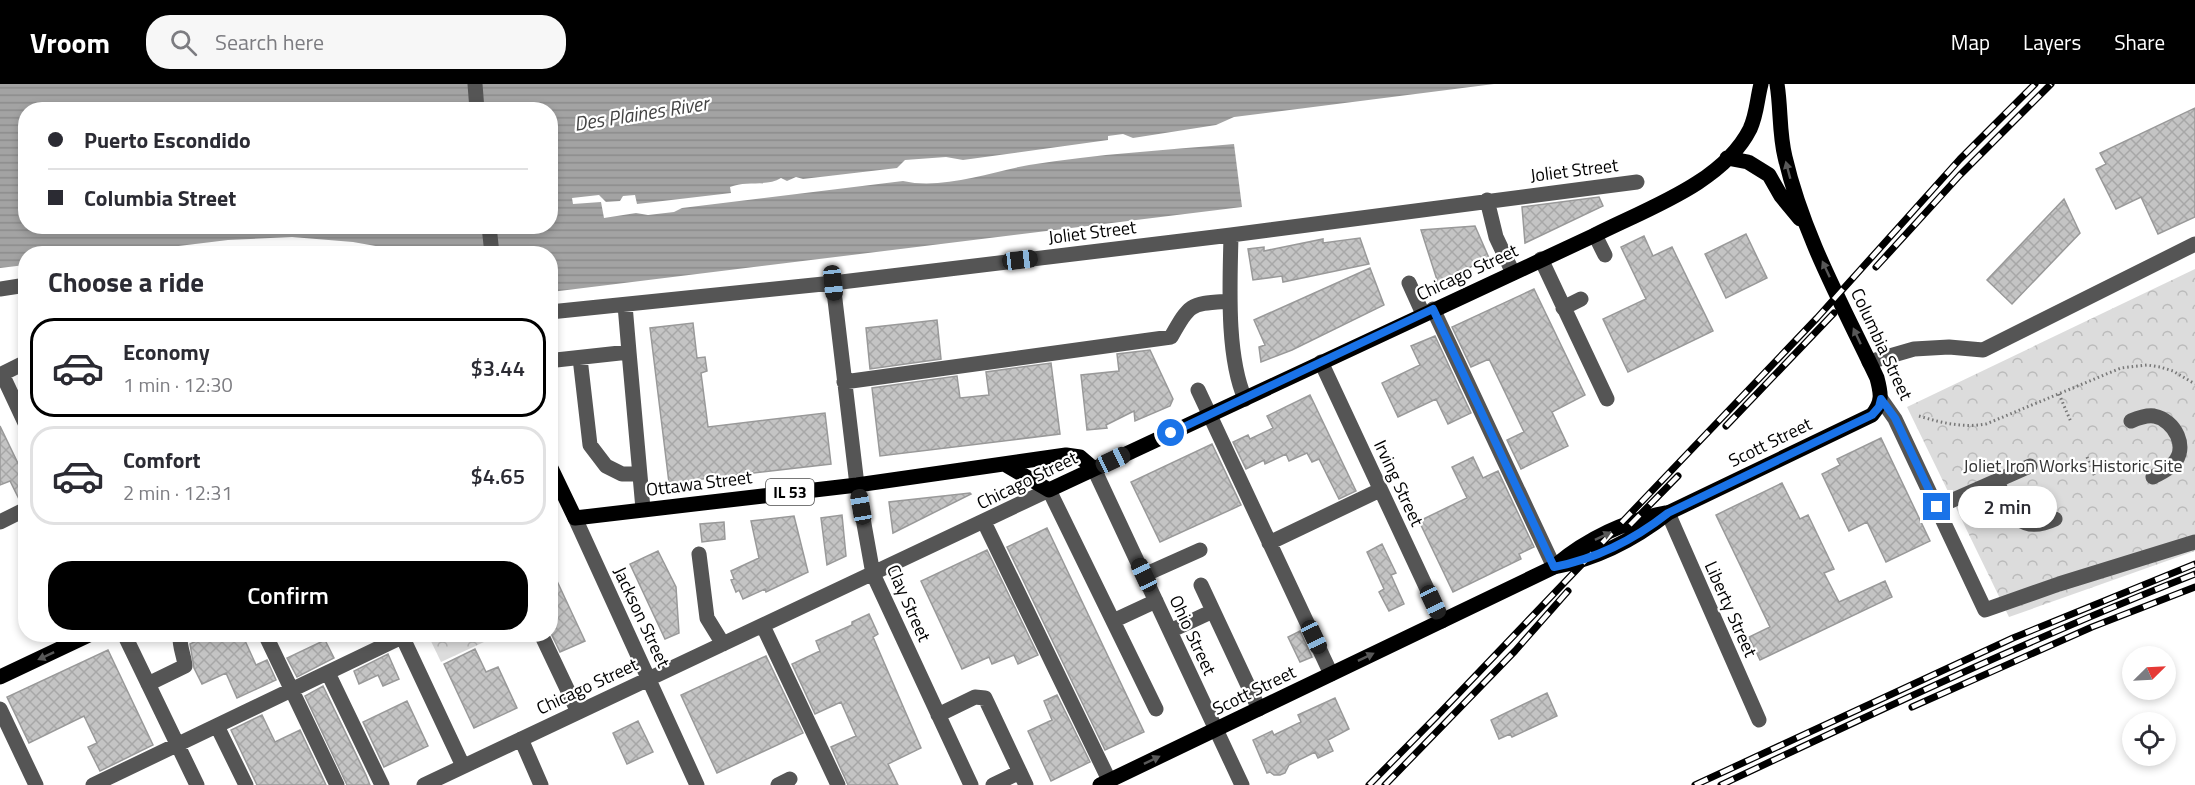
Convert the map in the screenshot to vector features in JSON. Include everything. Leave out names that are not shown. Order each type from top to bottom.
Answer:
[{"type":"main road","name":"Chicago Street","points":[[1049,490],[1513,273],[1695,184],[1728,158],[1749,131],[1757,111],[1761,84]]},
{"type":"main road","name":"Columbia Street","points":[[1777,84],[1781,140],[1805,226],[1877,378],[1881,399]]},
{"type":"main road","points":[[1728,158],[1748,162],[1769,175],[1781,196],[1805,226]]},
{"type":"main road","name":"Scott Street","points":[[1104,783],[1554,567],[1580,562],[1646,531],[1668,513],[1872,415],[1879,407],[1881,399]]},
{"type":"main road","name":"Ottawa Street","points":[[575,518],[1006,465],[1066,455],[1080,457],[1094,469]]},
{"type":"main road","points":[[1006,465],[1049,490]]},
{"type":"main road","name":"Jackson Street","points":[[558,483],[575,518]]},
{"type":"main road","points":[[0,677],[74,642]]},
{"type":"street","points":[[475,84],[476,102]]},
{"type":"street","name":"Joliet Street","points":[[558,311],[833,283],[1231,235],[1637,182]]},
{"type":"street","points":[[1487,200],[1496,237],[1513,273]]},
{"type":"street","points":[[1595,234],[1605,255]]},
{"type":"street","points":[[1231,235],[1230,301],[1237,381],[1245,399]]},
{"type":"street","points":[[1869,362],[1914,349],[1949,347],[1983,350],[2195,244]]},
{"type":"street","points":[[1541,259],[1607,399]]},
{"type":"street","name":"Clay Street","points":[[833,283],[857,484],[873,574],[971,785]]},
{"type":"street","points":[[1409,283],[1428,312],[1554,567]]},
{"type":"street","points":[[0,289],[18,286]]},
{"type":"street","points":[[1563,308],[1581,299]]},
{"type":"street","points":[[844,382],[1171,337],[1186,311],[1200,303],[1230,301]]},
{"type":"street","points":[[625,305],[638,474],[643,509]]},
{"type":"street","points":[[558,360],[629,352]]},
{"type":"street","points":[[580,358],[590,445],[606,466],[622,474],[638,474]]},
{"type":"street","name":"Irving Street","points":[[1321,362],[1442,621]]},
{"type":"street","points":[[18,366],[1,375],[18,409]]},
{"type":"street","points":[[1198,390],[1331,674]]},
{"type":"street","name":"Columbia Street","points":[[1881,399],[1895,418],[1985,610],[2059,584],[2195,542]]},
{"type":"street","points":[[2131,421],[2154,416],[2166,421],[2177,433],[2180,449],[2175,463],[2153,477]]},
{"type":"street","points":[[1937,507],[2030,466]]},
{"type":"street","name":"Ohio Street","points":[[1094,469],[1242,785]]},
{"type":"street","points":[[1997,481],[2009,507],[2027,524],[2041,525],[2055,519]]},
{"type":"street","points":[[1049,490],[1156,709]]},
{"type":"street","name":"Chicago Street","points":[[424,785],[1049,490]]},
{"type":"street","points":[[1269,543],[1380,490]]},
{"type":"street","points":[[0,522],[18,513]]},
{"type":"street","name":"Liberty Street","points":[[1668,513],[1759,720]]},
{"type":"street","name":"Jackson Street","points":[[575,518],[698,785]]},
{"type":"street","points":[[984,522],[1104,783]]},
{"type":"street","points":[[1144,575],[1200,550]]},
{"type":"street","points":[[699,554],[708,618],[723,644]]},
{"type":"street","points":[[1201,585],[1259,709]]},
{"type":"street","points":[[1113,621],[1156,601]]},
{"type":"street","points":[[1170,631],[1213,611]]},
{"type":"street","points":[[763,626],[838,785]]},
{"type":"street","points":[[128,642],[197,785]]},
{"type":"street","points":[[148,684],[185,666],[179,642]]},
{"type":"street","points":[[269,642],[337,785]]},
{"type":"street","points":[[93,785],[389,642]]},
{"type":"street","points":[[406,642],[463,766]]},
{"type":"street","points":[[545,642],[578,712]]},
{"type":"street","points":[[328,673],[382,785]]},
{"type":"street","points":[[938,715],[975,697],[985,698],[1023,778],[993,785]]},
{"type":"street","points":[[0,709],[36,785]]},
{"type":"street","points":[[218,726],[246,785]]},
{"type":"street","points":[[520,739],[541,785]]},
{"type":"path","points":[[1919,416],[1946,424],[1974,426],[1995,422],[2104,374],[2133,366],[2147,365],[2173,371],[2195,384]]},
{"type":"path","points":[[2059,394],[2071,422]]},
{"type":"path","points":[[2087,457],[2095,477]]},
{"type":"green space","name":"Joliet Iron Works Historic Site","points":[[2195,269],[2195,551],[2009,617],[1907,407]]},
{"type":"green space","points":[[431,642],[484,642],[441,662]]},
{"type":"water","name":"Des Plaines River","points":[[0,84],[1494,84],[1234,117],[1216,125],[1133,138],[1123,134],[1108,136],[1108,140],[963,160],[946,157],[905,160],[897,168],[803,179],[796,177],[787,181],[781,178],[769,182],[736,185],[730,187],[731,193],[637,204],[635,195],[623,196],[620,201],[606,202],[599,195],[572,198],[573,204],[601,202],[604,218],[636,213],[648,215],[674,212],[682,208],[903,181],[950,182],[1029,165],[1080,158],[1234,144],[1242,207],[558,291],[558,246],[376,246],[292,237],[228,240],[179,246],[18,246],[18,266],[0,268]]},
{"type":"building","points":[[2195,108],[2195,217],[2158,234],[2141,197],[2116,209],[2096,169],[2106,164],[2100,153]]},
{"type":"building","points":[[1599,197],[1603,206],[1525,243],[1522,207]]},
{"type":"building","points":[[2064,199],[2080,233],[2012,304],[1987,280]]},
{"type":"building","points":[[1475,226],[1489,258],[1438,283],[1421,230]]},
{"type":"building","points":[[1746,234],[1767,278],[1726,298],[1705,254]]},
{"type":"building","points":[[1644,236],[1653,256],[1672,247],[1713,331],[1628,372],[1603,319],[1646,299],[1621,247]]},
{"type":"building","points":[[1360,238],[1369,264],[1283,282],[1282,276],[1253,280],[1248,249],[1264,247],[1264,251],[1323,239],[1323,243]]},
{"type":"building","points":[[1370,268],[1384,305],[1292,350],[1261,362],[1259,347],[1265,345],[1254,320]]},
{"type":"building","points":[[1534,289],[1585,395],[1552,412],[1568,446],[1521,469],[1507,440],[1524,432],[1489,359],[1471,367],[1452,327]]},
{"type":"building","points":[[937,320],[941,359],[870,369],[866,328]]},
{"type":"building","points":[[693,323],[697,358],[705,357],[707,371],[701,373],[708,427],[825,413],[831,464],[669,483],[650,328]]},
{"type":"building","points":[[1435,336],[1471,413],[1448,424],[1436,399],[1398,417],[1382,383],[1420,365],[1411,346]]},
{"type":"building","points":[[1150,350],[1173,399],[1170,406],[1135,421],[1134,411],[1106,425],[1107,428],[1087,430],[1081,375],[1119,371],[1117,354]]},
{"type":"building","points":[[1051,363],[1060,434],[880,456],[872,388],[957,376],[960,398],[989,395],[986,372]]},
{"type":"building","points":[[1310,395],[1356,491],[1339,499],[1319,459],[1312,462],[1307,453],[1289,461],[1286,454],[1265,464],[1264,460],[1246,469],[1233,442],[1248,435],[1250,439],[1273,428],[1267,416]]},
{"type":"building","points":[[0,426],[18,463],[18,497],[10,481],[0,485]]},
{"type":"building","points":[[1881,438],[1930,541],[1886,562],[1867,522],[1849,531],[1822,474],[1840,465],[1837,459]]},
{"type":"building","points":[[1212,444],[1241,505],[1160,542],[1131,482]]},
{"type":"building","points":[[1473,457],[1483,478],[1498,471],[1534,547],[1519,554],[1521,559],[1453,592],[1419,521],[1467,498],[1452,467]]},
{"type":"building","points":[[1782,483],[1800,519],[1808,515],[1834,569],[1824,573],[1839,602],[1885,581],[1892,597],[1760,660],[1749,637],[1770,627],[1716,515]]},
{"type":"building","points":[[971,494],[893,533],[889,502]]},
{"type":"building","points":[[842,515],[846,556],[827,565],[821,518]]},
{"type":"building","points":[[794,516],[808,572],[766,592],[765,589],[743,599],[739,590],[736,592],[731,580],[734,579],[731,571],[759,558],[751,521]]},
{"type":"building","points":[[724,522],[725,539],[702,542],[700,524]]},
{"type":"building","points":[[1047,528],[1144,732],[1105,750],[1007,547]]},
{"type":"building","points":[[1382,544],[1396,573],[1391,575],[1404,604],[1389,611],[1379,592],[1384,589],[1367,552]]},
{"type":"building","points":[[987,550],[1038,655],[1018,664],[1014,655],[992,664],[989,657],[962,669],[921,581]]},
{"type":"building","points":[[658,551],[676,587],[679,633],[665,639],[630,564]]},
{"type":"building","points":[[558,583],[585,641],[560,652],[555,642],[558,642]]},
{"type":"building","points":[[869,614],[878,634],[873,637],[921,748],[888,764],[898,785],[848,785],[831,747],[856,736],[841,702],[815,714],[792,664],[820,651],[816,641],[852,625],[852,622]]},
{"type":"building","points":[[1300,631],[1312,657],[1300,662],[1288,637]]},
{"type":"building","points":[[194,642],[246,642],[256,665],[267,660],[276,680],[237,698],[226,673],[202,684],[194,668],[190,644]]},
{"type":"building","points":[[321,642],[326,642],[334,658],[297,677],[287,658]]},
{"type":"building","points":[[475,649],[486,672],[498,667],[517,708],[474,728],[444,664]]},
{"type":"building","points":[[108,650],[153,745],[100,771],[88,747],[97,743],[84,716],[29,743],[7,697]]},
{"type":"building","points":[[388,654],[399,679],[383,686],[378,675],[359,684],[354,671]]},
{"type":"building","points":[[766,656],[803,733],[717,773],[681,695]]},
{"type":"building","points":[[323,686],[370,785],[347,785],[305,696]]},
{"type":"building","points":[[1547,693],[1557,716],[1512,737],[1510,734],[1499,739],[1491,720]]},
{"type":"building","points":[[1057,695],[1090,762],[1051,781],[1028,731],[1052,720],[1044,701]]},
{"type":"building","points":[[1335,698],[1349,729],[1328,740],[1333,751],[1318,758],[1315,752],[1289,765],[1285,773],[1280,775],[1267,773],[1253,740],[1272,731],[1274,735],[1301,722],[1298,715]]},
{"type":"building","points":[[407,701],[428,746],[384,767],[363,722]]},
{"type":"building","points":[[262,715],[275,742],[300,730],[326,785],[257,785],[231,730]]},
{"type":"building","points":[[638,721],[653,752],[627,764],[613,733]]},
{"type":"railway","points":[[1369,785],[1817,318],[1960,159],[2035,84]]},
{"type":"railway","points":[[1876,267],[1960,175],[2051,84]]},
{"type":"railway","points":[[1726,426],[1834,313]]},
{"type":"railway","points":[[1630,525],[1678,476]]},
{"type":"railway","points":[[1695,785],[2013,638],[2195,564]]},
{"type":"railway","points":[[1721,785],[2016,649],[2195,574]]},
{"type":"railway","points":[[1912,707],[2092,627],[2195,587]]},
{"type":"railway","points":[[1385,785],[1515,651],[1568,591]]},
{"type":"route","points":[[1171,433],[1433,309],[1554,567],[1580,562],[1646,531],[1668,513],[1872,415],[1879,407],[1881,399],[1895,418],[1937,507]]}]
